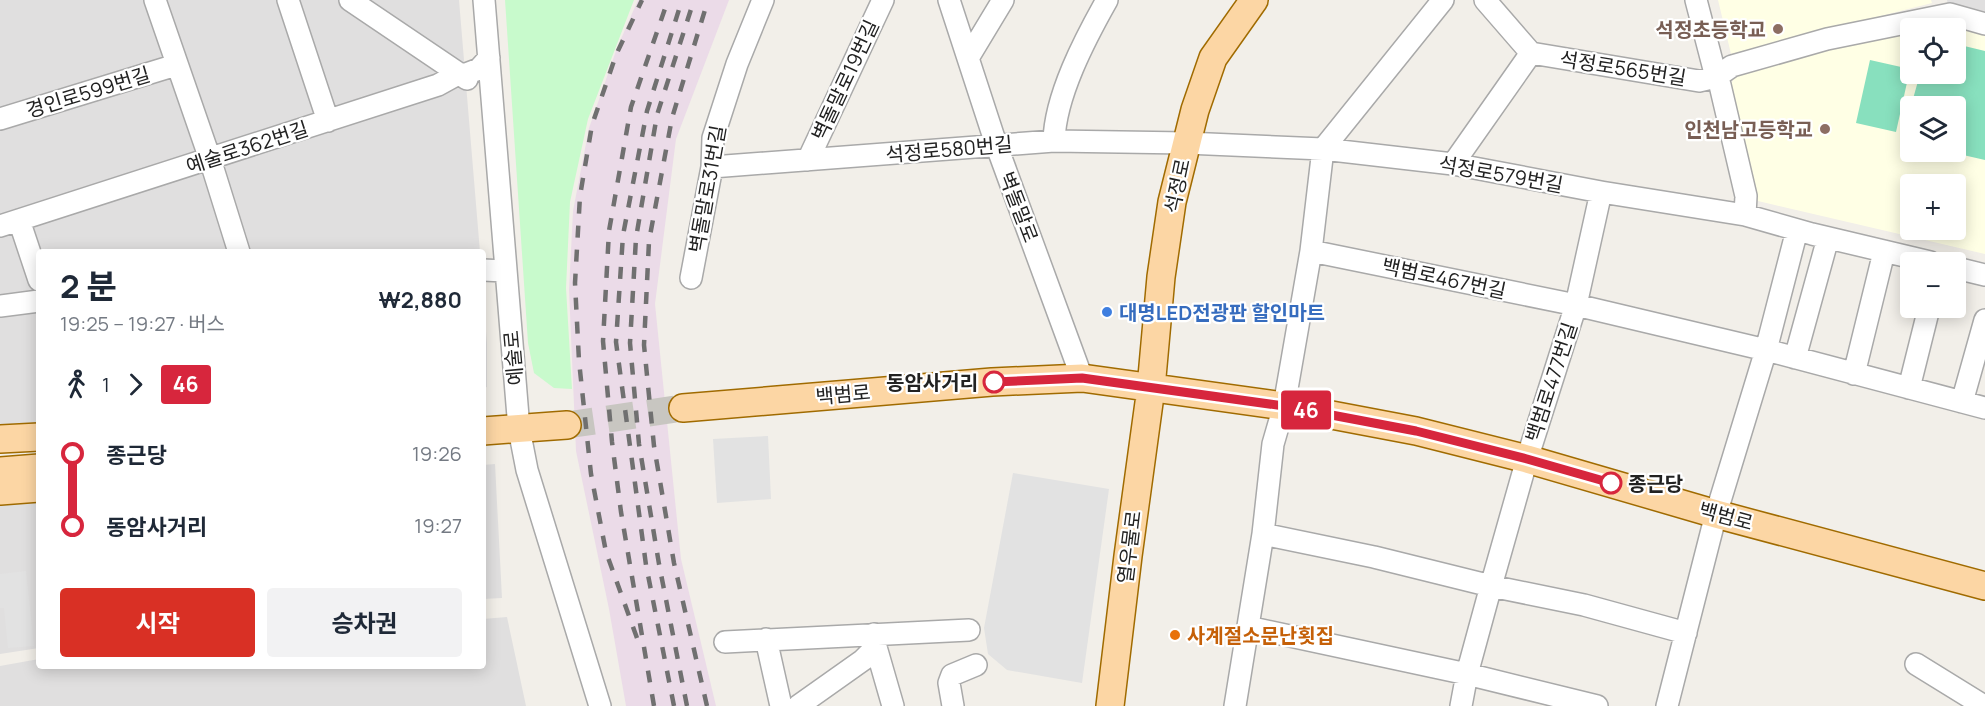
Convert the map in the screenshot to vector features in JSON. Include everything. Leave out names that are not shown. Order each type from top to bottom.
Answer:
[{"type":"main road","name":"석정로","points":[[1151,388],[1161,277],[1172,202],[1194,111],[1213,57],[1254,0]]},
{"type":"main road","name":"백범로","points":[[683,408],[992,382],[1082,378],[1284,406],[1416,431],[1527,459],[1716,514],[1985,584]]},
{"type":"main road","name":"열우물로","points":[[1110,706],[1151,388]]},
{"type":"main road","points":[[486,431],[567,425]]},
{"type":"main road","points":[[0,439],[36,437]]},
{"type":"main road","points":[[0,471],[36,468]]},
{"type":"main road","points":[[0,491],[36,488]]},
{"type":"street","name":"경인로599번길","points":[[155,0],[210,159],[238,249]]},
{"type":"street","points":[[288,0],[328,121]]},
{"type":"street","points":[[351,0],[458,74],[492,93]]},
{"type":"street","name":"예술로","points":[[484,0],[519,429],[528,471],[600,706]]},
{"type":"street","name":"벽돌말로31번길","points":[[691,278],[712,167],[713,138],[737,64],[764,0]]},
{"type":"street","name":"벽돌말로19번길","points":[[808,160],[883,0]]},
{"type":"street","name":"벽돌말로","points":[[949,0],[996,144],[1082,378]]},
{"type":"street","points":[[968,58],[1003,0]]},
{"type":"street","points":[[1054,141],[1055,128],[1069,79],[1090,30],[1107,0]]},
{"type":"street","points":[[1235,706],[1263,534],[1273,444],[1284,406],[1311,251],[1323,149],[1443,0]]},
{"type":"street","points":[[1453,164],[1531,53],[1485,0]]},
{"type":"street","points":[[1696,0],[1720,85],[1746,195],[1745,215]]},
{"type":"street","points":[[1716,77],[1732,66],[1948,7],[1985,24]]},
{"type":"street","name":"석정로565번길","points":[[1531,53],[1699,81],[1716,77]]},
{"type":"street","name":"예술로362번길","points":[[9,223],[438,85],[458,74],[466,74],[479,69],[489,58]]},
{"type":"street","name":"경인로599번길","points":[[0,119],[176,65]]},
{"type":"street","name":"석정로580번길","points":[[712,167],[1054,141],[1186,143]]},
{"type":"street","name":"석정로579번길","points":[[1186,143],[1323,149],[1453,164],[1601,192],[1745,215],[1900,255]]},
{"type":"street","name":"백범로477번길","points":[[1461,706],[1467,674],[1527,459],[1576,305],[1601,192]]},
{"type":"street","points":[[9,223],[36,274]]},
{"type":"street","points":[[1667,706],[1716,514],[1766,350],[1813,234]]},
{"type":"street","points":[[1795,358],[1813,234]]},
{"type":"street","name":"백범로467번길","points":[[1311,251],[1576,305]]},
{"type":"street","points":[[1854,374],[1884,252]]},
{"type":"street","points":[[486,270],[505,270]]},
{"type":"street","points":[[1966,270],[1985,275]]},
{"type":"street","points":[[0,306],[36,302]]},
{"type":"street","name":"백범로477번길","points":[[1576,305],[1766,350],[1985,408]]},
{"type":"street","points":[[1909,388],[1926,318]]},
{"type":"street","points":[[1962,402],[1985,320]]},
{"type":"street","points":[[1263,534],[1584,605],[1686,633]]},
{"type":"street","points":[[1248,627],[1467,674],[1597,706]]},
{"type":"street","points":[[726,642],[766,639],[875,641],[969,630]]},
{"type":"street","points":[[766,639],[782,706]]},
{"type":"street","points":[[798,706],[863,660],[875,641]]},
{"type":"street","points":[[875,641],[893,706]]},
{"type":"street","points":[[1916,664],[1984,706]]},
{"type":"street","points":[[953,706],[949,684],[952,675],[976,665]]},
{"type":"shaded area","points":[[0,0],[459,0],[480,249],[36,249],[36,423],[0,426]]},
{"type":"shaded area","points":[[638,0],[729,0],[676,139],[655,304],[681,559],[716,706],[626,706],[609,609],[576,451],[569,290],[573,211],[589,128],[617,48]]},
{"type":"shaded area","name":"석정초등학교","points":[[1718,0],[1931,0],[1932,3],[1731,54]]},
{"type":"shaded area","points":[[1947,0],[1985,0],[1985,23],[1950,14]]},
{"type":"shaded area","name":"인천남고등학교","points":[[1966,26],[1985,32],[1985,254],[1925,240],[1966,240],[1966,174],[1900,174],[1900,234],[1758,201],[1729,88],[1735,76],[1900,29],[1900,84],[1966,84]]},
{"type":"shaded area","points":[[486,332],[487,344],[486,387]]},
{"type":"shaded area","points":[[768,436],[771,499],[717,503],[713,439]]},
{"type":"shaded area","points":[[495,464],[502,598],[486,599],[486,465]]},
{"type":"shaded area","points":[[1013,473],[1109,489],[1082,683],[1007,670],[988,654],[984,628]]},
{"type":"shaded area","points":[[36,501],[36,648],[0,654],[0,505]]},
{"type":"shaded area","points":[[26,571],[34,646],[8,648],[4,608],[0,608],[0,574]]},
{"type":"shaded area","points":[[507,617],[526,706],[0,706],[0,666],[36,660],[36,669],[486,669],[486,619]]},
{"type":"green space","points":[[505,0],[634,0],[588,119],[570,202],[566,288],[572,389],[554,388],[534,373],[528,343]]},
{"type":"green space","points":[[1966,46],[1985,51],[1985,160],[1966,156],[1966,96],[1914,96],[1917,84],[1966,84]]},
{"type":"green space","points":[[1870,60],[1900,67],[1900,84],[1907,84],[1904,96],[1900,96],[1900,114],[1896,132],[1856,123]]},
{"type":"tunnel","points":[[567,425],[683,408]]},
{"type":"railway","points":[[637,638],[606,552],[591,474],[579,361],[575,283],[580,196],[592,125],[616,55],[642,0]]},
{"type":"railway","points":[[654,706],[621,512],[603,341],[609,231],[631,107],[668,0]]},
{"type":"railway","points":[[674,706],[646,565],[616,342],[623,235],[647,111],[682,0]]},
{"type":"railway","points":[[687,706],[659,564],[639,444],[630,343],[636,238],[657,115],[694,0]]},
{"type":"railway","points":[[707,706],[674,563],[654,446],[644,345],[649,241],[672,118],[708,0]]},
{"type":"bus line","name":"46","points":[[994,382],[1082,378],[1284,406],[1416,431],[1611,483]]},
{"type":"place","name":"석정초등학교","points":[[1778,29]]},
{"type":"place","name":"인천남고등학교","points":[[1825,129]]},
{"type":"place","name":"대명LED전광판 할인마트","points":[[1107,312]]},
{"type":"place","name":"동암사거리","points":[[994,382]]},
{"type":"place","name":"종근당","points":[[1611,483]]},
{"type":"place","name":"사계절소문난횟집","points":[[1175,635]]}]
